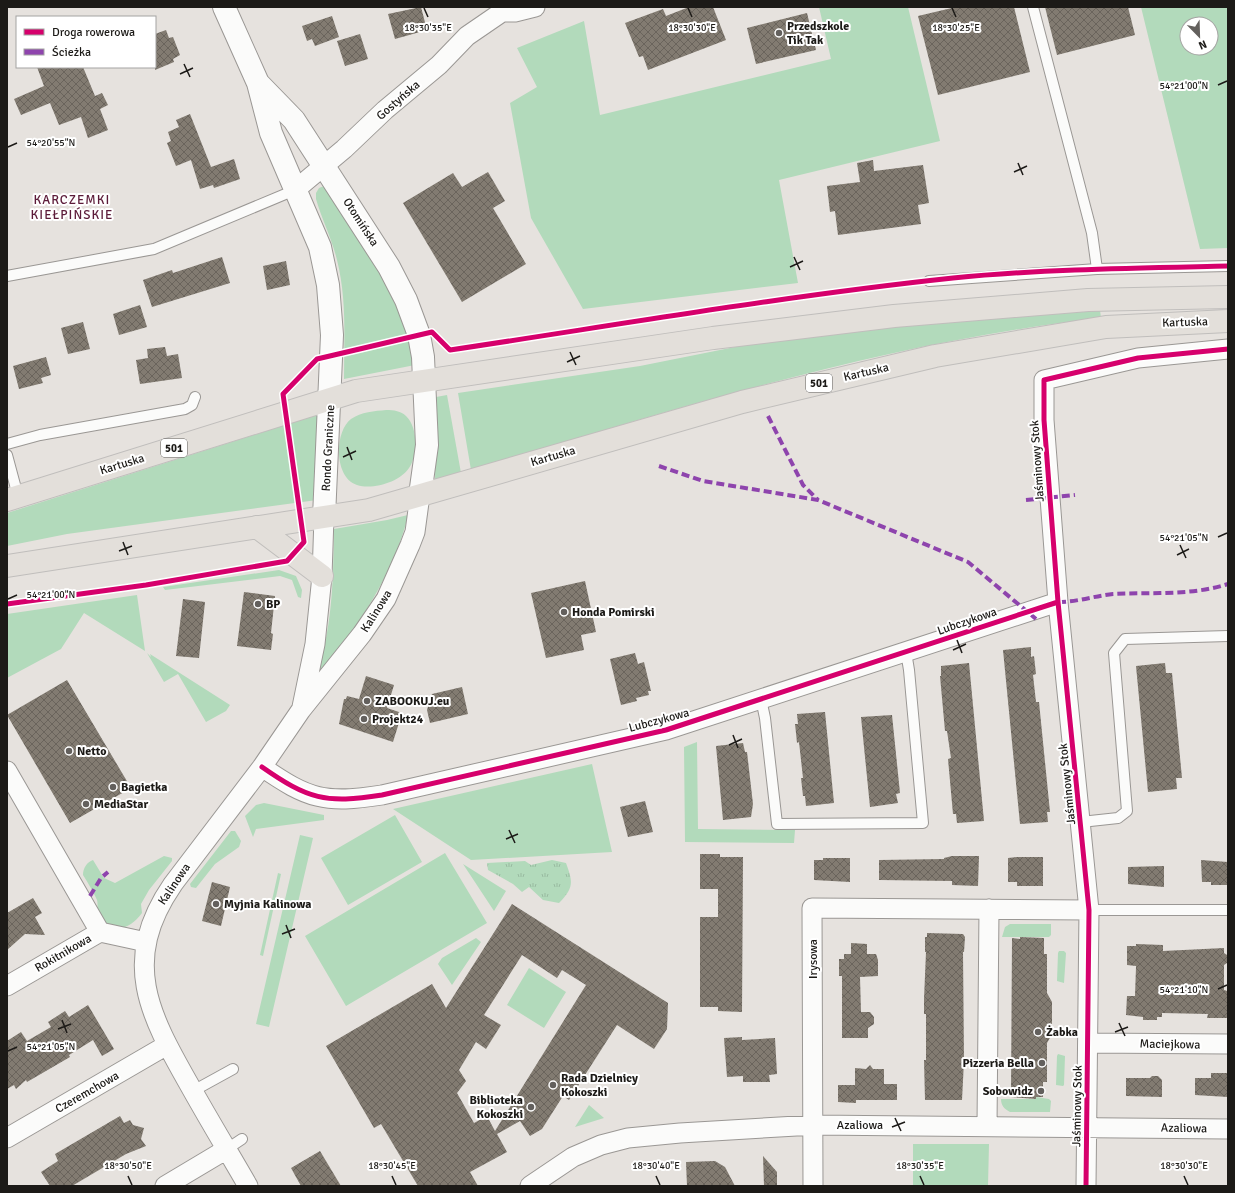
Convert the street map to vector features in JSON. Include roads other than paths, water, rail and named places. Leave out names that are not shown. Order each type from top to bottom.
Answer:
[{"type":"main road","name":"Kartuska","points":[[425,381],[713,338],[894,316],[1088,300],[1228,297]]},
{"type":"main road","name":"Kartuska","points":[[420,495],[742,402],[935,356],[1106,327],[1228,321]]},
{"type":"main road","name":"Rondo Graniczne","points":[[329,400],[356,391],[425,381]]},
{"type":"main road","name":"Kartuska","points":[[13,498],[329,400]]},
{"type":"main road","name":"501","points":[[7,566],[369,510],[420,495]]},
{"type":"main road","points":[[258,527],[322,576]]},
{"type":"street","name":"Otomińska","points":[[224,7],[258,83],[271,133],[320,247],[328,285],[332,335],[329,400]]},
{"type":"street","name":"Gostyńska","points":[[295,190],[324,166],[385,110],[439,65],[467,36],[504,10],[515,12],[535,7]]},
{"type":"street","name":"Otomińska","points":[[258,83],[294,120],[389,267],[406,300],[419,335],[425,381]]},
{"type":"street","name":"Jaśminowy Stok","points":[[1086,1186],[1089,910],[1058,602],[1045,428],[1044,380],[1138,358],[1228,349]]},
{"type":"street","points":[[420,495],[427,445],[425,381]]},
{"type":"street","name":"Rondo Graniczne","points":[[324,517],[329,400]]},
{"type":"street","name":"Kalinowa","points":[[248,1186],[234,1144],[193,1091],[167,1045],[153,1015],[148,998],[144,973],[146,942],[150,927],[160,903],[262,767],[301,710],[362,634],[386,599],[410,545],[414,532],[420,495]]},
{"type":"street","name":"Kalinowa","points":[[301,710],[315,644],[322,576],[324,517]]},
{"type":"street","name":"Lubczykowa","points":[[262,767],[286,784],[319,797],[339,800],[382,796],[666,730],[1058,602]]},
{"type":"street","points":[[7,771],[100,932]]},
{"type":"street","name":"Irysowa","points":[[813,1186],[814,1125],[812,908],[1089,910]]},
{"type":"street","points":[[987,1126],[989,909]]},
{"type":"street","name":"Rokitnikowa","points":[[7,986],[100,932],[146,942]]},
{"type":"street","name":"Maciejkowa","points":[[1088,1043],[1228,1044]]},
{"type":"street","name":"Czeremchowa","points":[[7,1138],[167,1045]]},
{"type":"street","name":"Azaliowa","points":[[530,1186],[572,1157],[601,1145],[628,1138],[680,1133],[814,1125],[1228,1129]]},
{"type":"street","points":[[165,1186],[234,1144]]},
{"type":"lane","points":[[1033,7],[1092,234],[1097,269]]},
{"type":"lane","points":[[7,276],[154,249],[295,190]]},
{"type":"lane","points":[[929,281],[953,278],[1097,269],[1228,266]]},
{"type":"lane","points":[[7,444],[40,435],[185,409],[192,405],[195,397]]},
{"type":"lane","points":[[7,455],[13,498]]},
{"type":"lane","name":"Jaśminowy Stok","points":[[1081,822],[1118,818],[1127,811],[1114,652],[1125,639],[1228,636]]},
{"type":"lane","points":[[760,699],[765,718],[777,824],[923,823],[910,670],[906,652]]},
{"type":"lane","points":[[1089,910],[1228,910]]},
{"type":"lane","points":[[193,1091],[233,1069]]},
{"type":"place","name":"Przedszkole Tik Tak","points":[[779,33]]},
{"type":"place","name":"BP","points":[[258,604]]},
{"type":"place","name":"Honda Pomirski","points":[[564,612]]},
{"type":"place","name":"ZABOOKUJ.eu","points":[[367,701]]},
{"type":"place","name":"Projekt24","points":[[364,719]]},
{"type":"place","name":"Netto","points":[[69,751]]},
{"type":"place","name":"Bagietka","points":[[113,787]]},
{"type":"place","name":"MediaStar","points":[[86,804]]},
{"type":"place","name":"Myjnia Kalinowa","points":[[216,904]]},
{"type":"place","name":"Żabka","points":[[1038,1032]]},
{"type":"place","name":"Pizzeria Bella","points":[[1042,1063]]},
{"type":"place","name":"Rada Dzielnicy Kokoszki","points":[[553,1085]]},
{"type":"place","name":"Sobowidz","points":[[1041,1091]]},
{"type":"place","name":"Biblioteka Kokoszki","points":[[531,1107]]},
{"type":"district","name":"KARCZEMKI KIEŁPIŃSKIE","points":[[72,206]]}]
